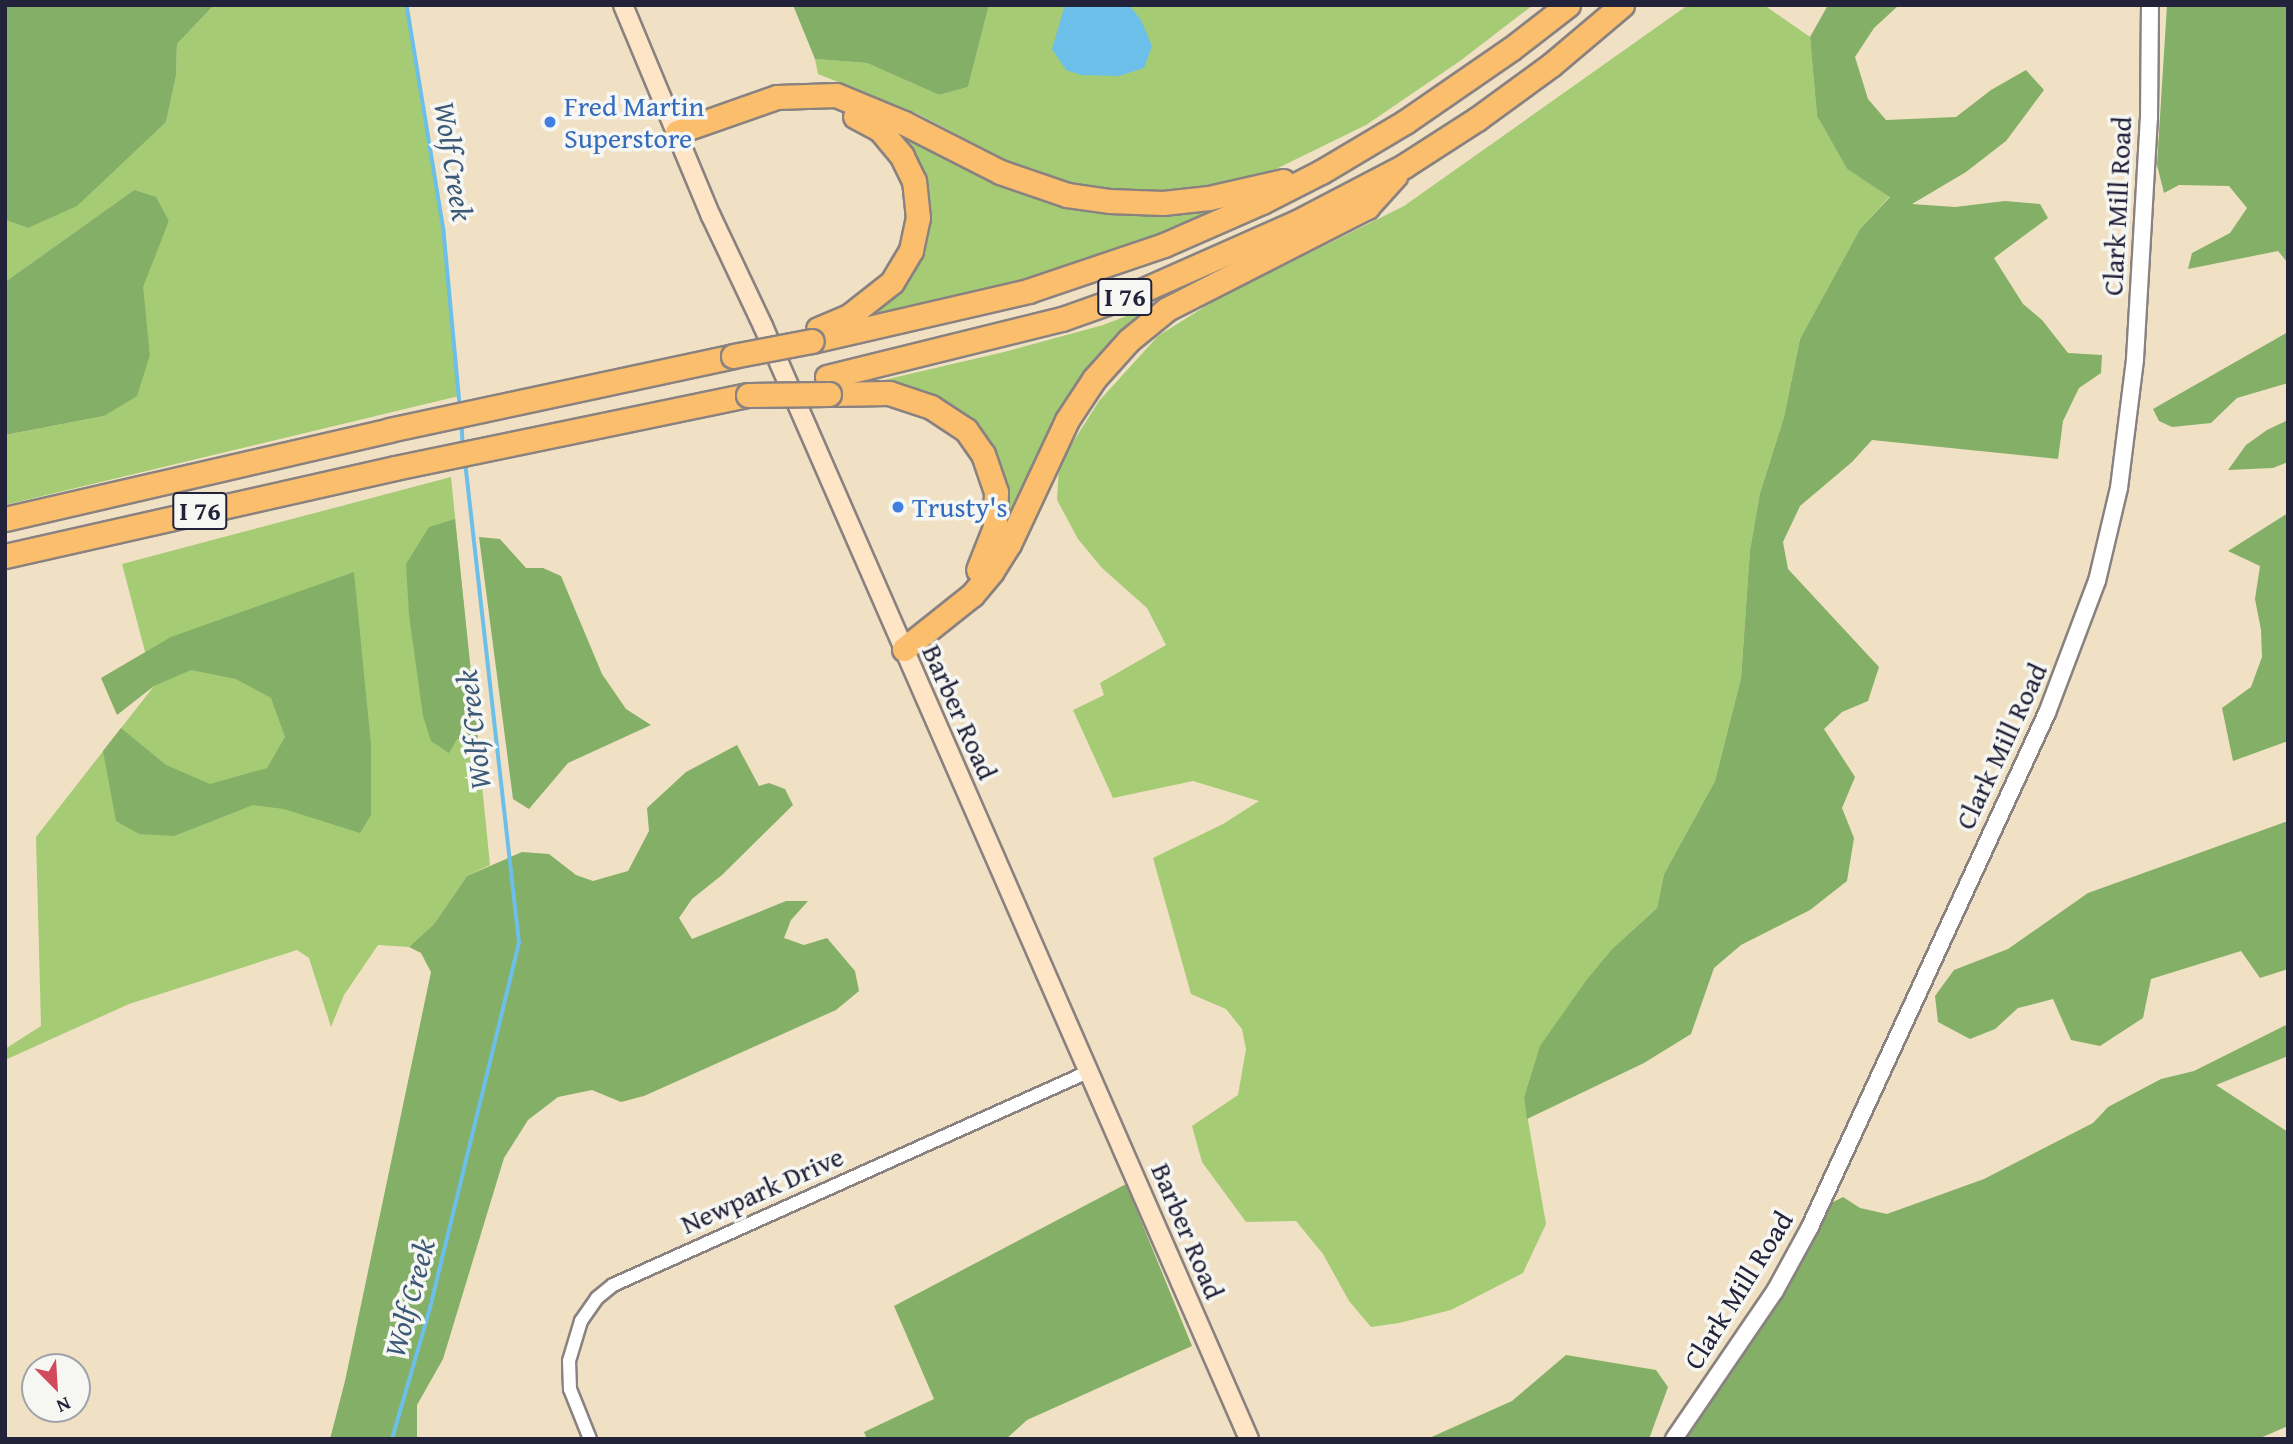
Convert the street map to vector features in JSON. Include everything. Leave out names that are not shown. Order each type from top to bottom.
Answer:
[{"type":"highway","name":"I 76","points":[[5,519],[389,430],[1028,291],[1107,267],[1262,202],[1339,162],[1511,49],[1568,5]]},
{"type":"highway","name":"I 76","points":[[5,556],[395,468],[748,395],[828,386],[1062,319],[1141,291],[1297,222],[1404,166],[1509,96],[1622,5]]},
{"type":"highway","points":[[680,138],[778,97],[836,96],[904,123],[974,161],[1028,183],[1088,199],[1147,203],[1196,199],[1254,189],[1339,162]]},
{"type":"highway","points":[[680,138],[760,112],[807,104],[832,107],[868,121],[888,138],[902,156],[914,181],[918,205],[914,238],[906,261],[892,282],[873,299],[849,316],[810,337]]},
{"type":"highway","points":[[901,643],[972,595],[992,571],[1009,544],[1067,420],[1094,379],[1129,340],[1167,309],[1367,208],[1404,166]]},
{"type":"highway","points":[[828,386],[889,393],[943,412],[966,430],[976,443],[993,479],[995,527],[984,561],[959,592],[901,643]]},
{"type":"main road","name":"Barber Road","points":[[623,5],[710,216],[763,326],[1249,1439]]},
{"type":"street","name":"Clark Mill Road","points":[[1674,1439],[1775,1292],[1810,1227],[2047,713],[2097,581],[2119,488],[2135,359],[2149,118],[2150,5]]},
{"type":"street","name":"Newpark Drive","points":[[590,1439],[570,1389],[569,1361],[581,1321],[597,1298],[613,1285],[1090,1071]]},
{"type":"green space","points":[[5,5],[214,5],[177,44],[176,76],[166,122],[77,206],[28,228],[5,220]]},
{"type":"green space","points":[[214,5],[407,5],[444,232],[459,396],[5,505],[5,435],[104,416],[150,355],[142,287],[169,221],[134,190],[5,282],[5,220],[28,228],[53,216],[105,177],[166,122],[176,76],[177,44]]},
{"type":"green space","points":[[793,5],[989,5],[968,87],[939,95],[867,63],[815,59]]},
{"type":"green space","points":[[989,5],[1533,5],[1460,61],[1366,125],[1276,169],[1221,184],[1171,191],[1123,190],[1069,182],[1026,170],[916,113],[818,74],[815,59],[867,63],[939,95],[968,87]]},
{"type":"green space","points":[[1688,5],[1764,5],[1810,37],[1817,116],[1847,169],[1890,196],[1860,229],[1800,339],[1784,417],[1760,493],[1750,550],[1741,678],[1715,781],[1664,874],[1657,908],[1612,949],[1587,979],[1540,1047],[1524,1097],[1546,1224],[1523,1273],[1451,1310],[1371,1327],[1349,1301],[1323,1254],[1296,1221],[1246,1222],[1202,1162],[1192,1126],[1238,1095],[1246,1049],[1242,1029],[1226,1009],[1191,994],[1153,858],[1223,824],[1259,801],[1193,781],[1113,798],[1073,710],[1104,695],[1100,683],[1166,645],[1147,608],[1102,568],[1078,539],[1057,500],[1059,464],[1099,401],[1158,336],[1217,299],[1404,206]]},
{"type":"green space","points":[[1828,5],[1899,5],[1874,28],[1855,57],[1868,99],[1886,120],[1956,117],[1991,90],[2026,70],[2044,90],[2006,141],[1966,172],[1912,204],[1955,207],[2005,201],[2040,204],[2048,218],[1994,258],[2023,304],[2042,320],[2068,353],[2102,355],[2101,373],[2079,388],[2063,421],[2058,459],[1872,440],[1852,462],[1800,506],[1783,542],[1788,569],[1879,667],[1868,701],[1842,712],[1824,729],[1855,777],[1842,808],[1854,838],[1847,881],[1810,910],[1741,945],[1714,968],[1691,1034],[1644,1063],[1527,1119],[1524,1097],[1540,1046],[1587,979],[1612,949],[1657,908],[1664,874],[1715,781],[1741,678],[1750,550],[1760,493],[1784,417],[1800,339],[1860,229],[1890,197],[1847,169],[1817,116],[1810,37]]},
{"type":"green space","points":[[2167,5],[2288,5],[2288,263],[2278,251],[2188,269],[2192,253],[2230,233],[2247,208],[2229,186],[2179,185],[2164,193],[2157,165]]},
{"type":"green space","points":[[897,131],[950,161],[1022,192],[1078,208],[1136,213],[1241,202],[1116,252],[1003,285],[876,316],[873,313],[897,292],[917,262],[923,239],[890,135]]},
{"type":"green space","points":[[134,190],[156,197],[169,221],[143,287],[150,355],[137,396],[104,416],[5,435],[5,282]]},
{"type":"green space","points":[[1171,299],[1123,340],[997,555],[981,441],[858,386],[1004,352],[1103,325]]},
{"type":"green space","points":[[2288,332],[2288,383],[2237,398],[2211,423],[2172,427],[2159,421],[2153,409]]},
{"type":"green space","points":[[2288,420],[2288,462],[2273,468],[2228,470],[2246,445],[2267,430]]},
{"type":"green space","points":[[451,477],[490,865],[467,876],[434,924],[409,947],[378,945],[344,995],[331,1027],[309,958],[297,950],[129,1004],[5,1060],[5,1049],[41,1026],[36,837],[154,686],[122,564]]},
{"type":"green space","points":[[2288,513],[2288,741],[2233,761],[2222,708],[2251,687],[2262,657],[2261,630],[2255,599],[2260,566],[2228,551]]},
{"type":"green space","points":[[455,519],[478,739],[457,739],[449,753],[431,741],[423,716],[409,615],[406,564],[429,527]]},
{"type":"green space","points":[[479,537],[500,539],[526,568],[543,568],[561,576],[602,674],[626,709],[651,725],[568,763],[529,809],[513,799]]},
{"type":"green space","points":[[354,572],[371,745],[371,815],[360,833],[284,809],[253,805],[174,836],[139,834],[116,821],[103,751],[121,728],[166,765],[210,784],[267,768],[285,737],[271,698],[236,679],[191,670],[154,686],[117,715],[101,678],[171,637]]},
{"type":"green space","points":[[737,745],[759,786],[769,783],[785,789],[793,805],[722,875],[692,899],[679,918],[692,939],[786,901],[808,901],[791,920],[784,938],[804,945],[827,938],[855,971],[859,991],[836,1010],[644,1096],[621,1102],[592,1090],[558,1097],[528,1120],[504,1158],[443,1359],[417,1405],[417,1439],[330,1439],[345,1381],[431,972],[421,953],[409,947],[434,924],[467,876],[522,852],[549,854],[576,875],[593,881],[628,871],[649,831],[647,808],[686,772]]},
{"type":"green space","points":[[2288,821],[2288,969],[2260,978],[2241,951],[2151,979],[2143,1018],[2100,1046],[2071,1040],[2053,999],[2018,1008],[1995,1029],[1970,1039],[1938,1022],[1935,996],[1954,970],[2008,949],[2088,893]]},
{"type":"green space","points":[[2288,1024],[2288,1056],[2216,1085],[2288,1132],[2288,1426],[2258,1439],[1683,1439],[1718,1392],[1760,1322],[1791,1283],[1829,1204],[1843,1197],[1860,1208],[1887,1214],[1984,1179],[2093,1123],[2108,1107],[2161,1079],[2194,1071]]},
{"type":"green space","points":[[1126,1184],[1192,1346],[1027,1420],[1006,1439],[867,1439],[864,1432],[934,1399],[894,1306]]},
{"type":"green space","points":[[1566,1355],[1656,1370],[1668,1387],[1649,1439],[1427,1439],[1512,1401]]},
{"type":"water","points":[[1065,5],[1129,5],[1141,20],[1152,46],[1144,68],[1119,76],[1081,75],[1066,70],[1052,49]]},
{"type":"waterway","name":"Wolf Creek","points":[[407,5],[444,232],[460,406]]},
{"type":"waterway","name":"Wolf Creek","points":[[462,424],[463,444]]},
{"type":"waterway","name":"Wolf Creek","points":[[392,1439],[430,1308],[519,943],[465,462]]},
{"type":"place","name":"Fred Martin Superstore","points":[[550,122]]},
{"type":"place","name":"Trusty's","points":[[898,507]]}]
